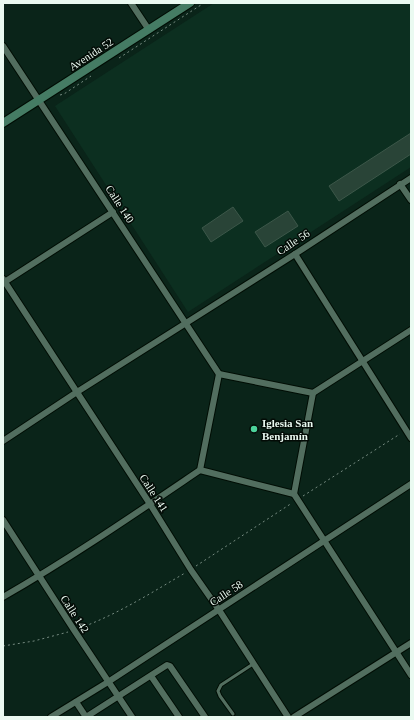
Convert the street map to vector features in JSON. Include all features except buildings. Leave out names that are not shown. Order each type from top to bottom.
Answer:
[{"type":"main road","name":"Avenida 52","points":[[3,123],[190,3]]},
{"type":"street","points":[[131,3],[149,30]]},
{"type":"street","name":"Calle 140","points":[[3,46],[219,374]]},
{"type":"street","name":"Calle 56","points":[[3,441],[185,322],[295,254],[411,178]]},
{"type":"street","points":[[400,184],[411,200]]},
{"type":"street","points":[[4,281],[113,212]]},
{"type":"street","points":[[295,254],[411,438]]},
{"type":"street","name":"Calle 141","points":[[4,281],[288,717]]},
{"type":"street","points":[[3,597],[39,576],[200,470],[219,374],[313,393],[411,330]]},
{"type":"street","points":[[313,393],[296,497],[411,676]]},
{"type":"street","points":[[200,470],[296,497]]},
{"type":"street","name":"Calle 58","points":[[51,717],[108,682],[411,484]]},
{"type":"street","name":"Calle 142","points":[[3,520],[132,717]]},
{"type":"street","points":[[294,717],[411,643]]},
{"type":"street","points":[[76,702],[86,717],[167,666],[170,666],[205,717]]},
{"type":"street","points":[[151,676],[179,717]]},
{"type":"lane","points":[[233,714],[218,691],[221,685],[253,664]]},
{"type":"path","points":[[3,646],[34,641],[74,630],[110,616],[191,570],[296,497],[406,430]]},
{"type":"shaded area","points":[[214,3],[411,3],[411,167],[188,312],[55,106]]},
{"type":"place","name":"Iglesia San Benjamín","points":[[254,429]]}]
